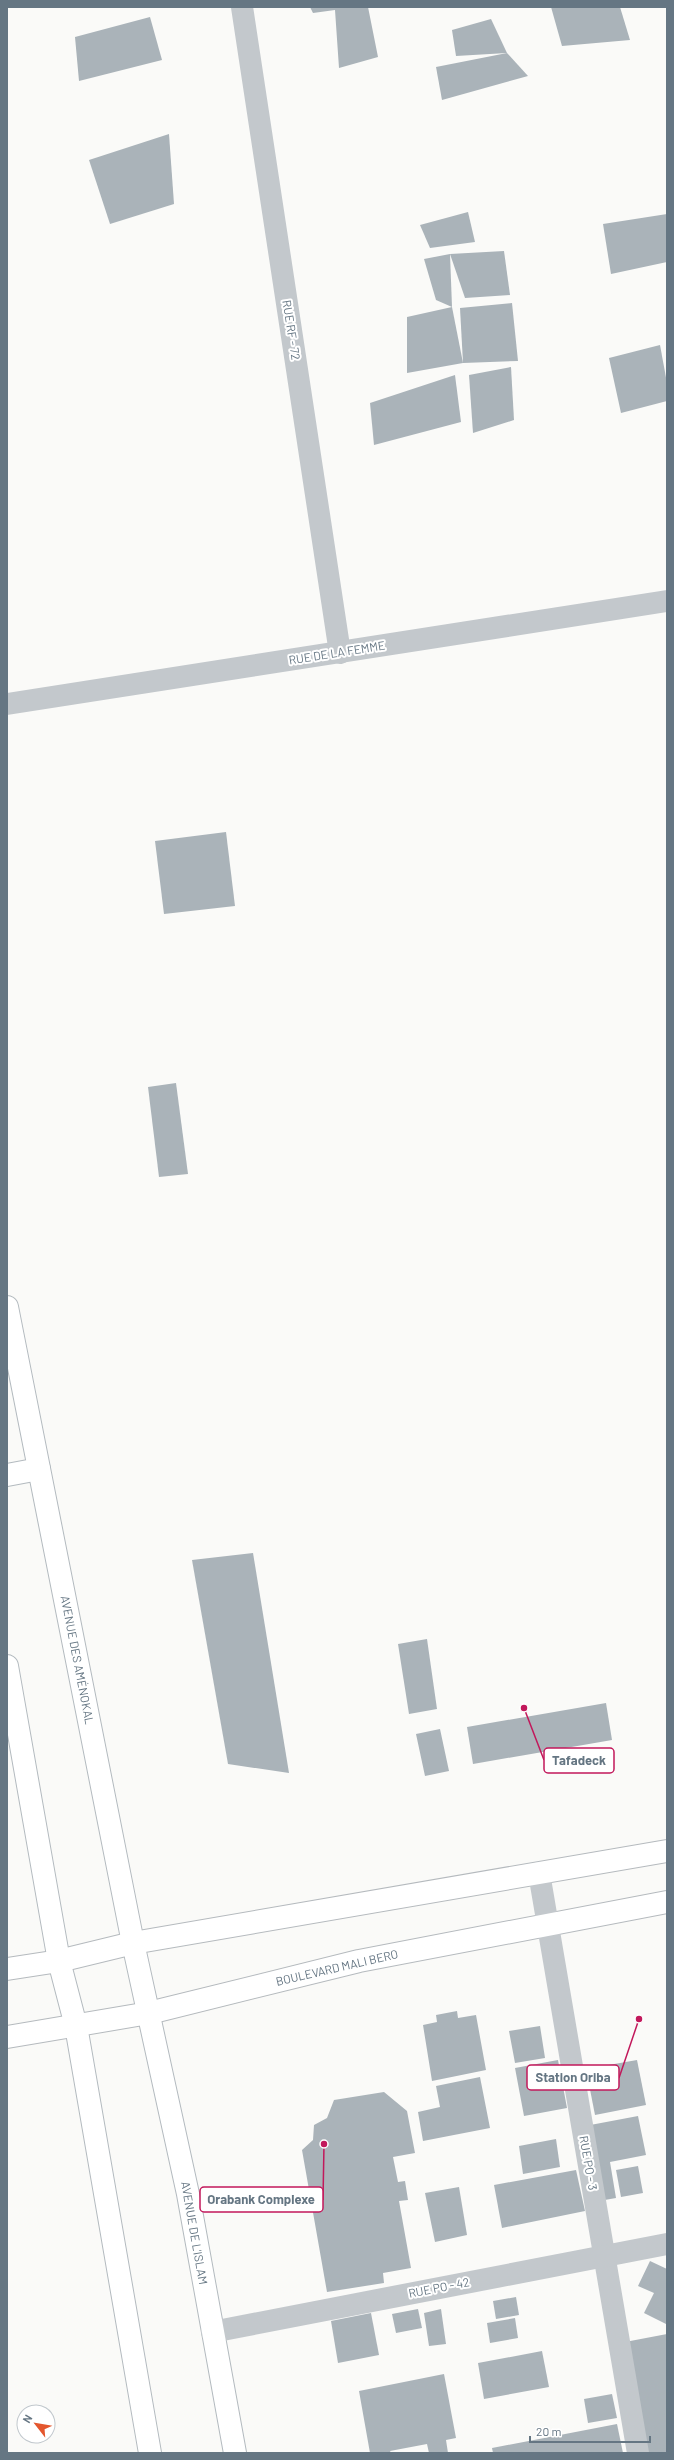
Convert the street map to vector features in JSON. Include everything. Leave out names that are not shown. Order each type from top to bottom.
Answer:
[{"type":"main road","name":"AVENUE DES AMÉNOKAL","points":[[7,1307],[133,1943],[149,2013]]},
{"type":"main road","points":[[7,1475],[39,1469]]},
{"type":"main road","points":[[7,1666],[58,1961],[76,2026],[150,2453]]},
{"type":"main road","points":[[7,1970],[58,1961],[133,1943],[667,1851]]},
{"type":"main road","name":"BOULEVARD MALI BERO","points":[[7,2037],[149,2013],[360,1961],[667,1902]]},
{"type":"main road","name":"AVENUE DE L'ISLAM","points":[[149,2013],[188,2194],[235,2453]]},
{"type":"street","name":"RUE RF - 72","points":[[242,7],[340,653]]},
{"type":"street","name":"RUE DE LA FEMME","points":[[7,704],[667,601]]},
{"type":"street","name":"RUE PO - 3","points":[[538,1873],[638,2453]]},
{"type":"street","name":"RUE PO - 42","points":[[212,2332],[667,2244]]},
{"type":"building","points":[[310,7],[368,7],[378,57],[339,68],[335,10],[313,13]]},
{"type":"building","points":[[551,7],[620,7],[630,40],[562,46]]},
{"type":"building","points":[[150,17],[162,60],[79,81],[75,37]]},
{"type":"building","points":[[491,19],[507,53],[456,56],[452,30]]},
{"type":"building","points":[[507,53],[528,76],[442,100],[436,67]]},
{"type":"building","points":[[169,134],[174,204],[110,224],[89,160]]},
{"type":"building","points":[[468,212],[475,242],[430,248],[420,225]]},
{"type":"building","points":[[667,214],[667,262],[611,274],[603,224]]},
{"type":"building","points":[[504,251],[510,295],[465,298],[450,254]]},
{"type":"building","points":[[450,254],[452,307],[436,300],[424,259]]},
{"type":"building","points":[[512,303],[518,361],[463,363],[460,308]]},
{"type":"building","points":[[452,307],[463,363],[407,373],[407,317]]},
{"type":"building","points":[[660,345],[667,383],[667,401],[621,413],[609,358]]},
{"type":"building","points":[[511,367],[514,420],[473,433],[469,375]]},
{"type":"building","points":[[455,375],[461,422],[374,445],[370,403]]},
{"type":"building","points":[[226,832],[235,906],[164,914],[155,841]]},
{"type":"building","points":[[176,1083],[188,1174],[159,1177],[148,1087]]},
{"type":"building","points":[[253,1553],[289,1773],[228,1764],[192,1560]]},
{"type":"building","points":[[427,1639],[437,1709],[409,1714],[398,1644]]},
{"type":"building","points":[[606,1703],[612,1740],[473,1764],[467,1727]]},
{"type":"building","points":[[440,1729],[449,1771],[425,1776],[416,1734]]},
{"type":"building","points":[[457,2011],[458,2018],[476,2015],[486,2070],[432,2081],[423,2025],[437,2022],[436,2015]]},
{"type":"building","points":[[540,2026],[545,2058],[515,2063],[509,2031]]},
{"type":"building","points":[[558,2060],[567,2108],[524,2116],[515,2068]]},
{"type":"building","points":[[637,2060],[646,2105],[595,2115],[586,2069]]},
{"type":"building","points":[[480,2077],[490,2128],[423,2141],[418,2112],[440,2107],[436,2086]]},
{"type":"building","points":[[384,2092],[407,2111],[415,2153],[393,2157],[398,2182],[405,2181],[408,2200],[399,2201],[411,2268],[383,2273],[384,2283],[327,2292],[302,2150],[313,2140],[314,2125],[327,2118],[334,2100]]},
{"type":"building","points":[[638,2116],[646,2155],[610,2162],[616,2198],[599,2201],[585,2126]]},
{"type":"building","points":[[556,2139],[560,2167],[523,2174],[519,2146]]},
{"type":"building","points":[[638,2166],[643,2193],[621,2197],[616,2170]]},
{"type":"building","points":[[576,2170],[585,2211],[502,2228],[494,2185]]},
{"type":"building","points":[[459,2187],[467,2235],[435,2242],[425,2193]]},
{"type":"building","points":[[650,2261],[667,2269],[666,2324],[644,2313],[654,2293],[638,2286]]},
{"type":"building","points":[[516,2297],[519,2315],[496,2319],[493,2301]]},
{"type":"building","points":[[418,2309],[422,2328],[396,2333],[392,2314]]},
{"type":"building","points":[[441,2309],[446,2344],[429,2346],[424,2313]]},
{"type":"building","points":[[371,2313],[379,2355],[338,2363],[331,2321]]},
{"type":"building","points":[[515,2318],[518,2338],[490,2343],[487,2323]]},
{"type":"building","points":[[667,2334],[667,2453],[645,2453],[625,2342]]},
{"type":"building","points":[[542,2351],[549,2387],[484,2399],[478,2363]]},
{"type":"building","points":[[444,2374],[456,2438],[446,2440],[448,2453],[429,2453],[427,2444],[390,2451],[391,2453],[370,2453],[359,2391]]},
{"type":"building","points":[[612,2394],[617,2418],[588,2423],[584,2399]]},
{"type":"building","points":[[617,2424],[623,2453],[493,2453],[492,2448]]},
{"type":"place","name":"Tafadeck","points":[[524,1708]]},
{"type":"place","name":"Station Oriba","points":[[639,2019]]},
{"type":"place","name":"Orabank Complexe","points":[[324,2144]]}]
